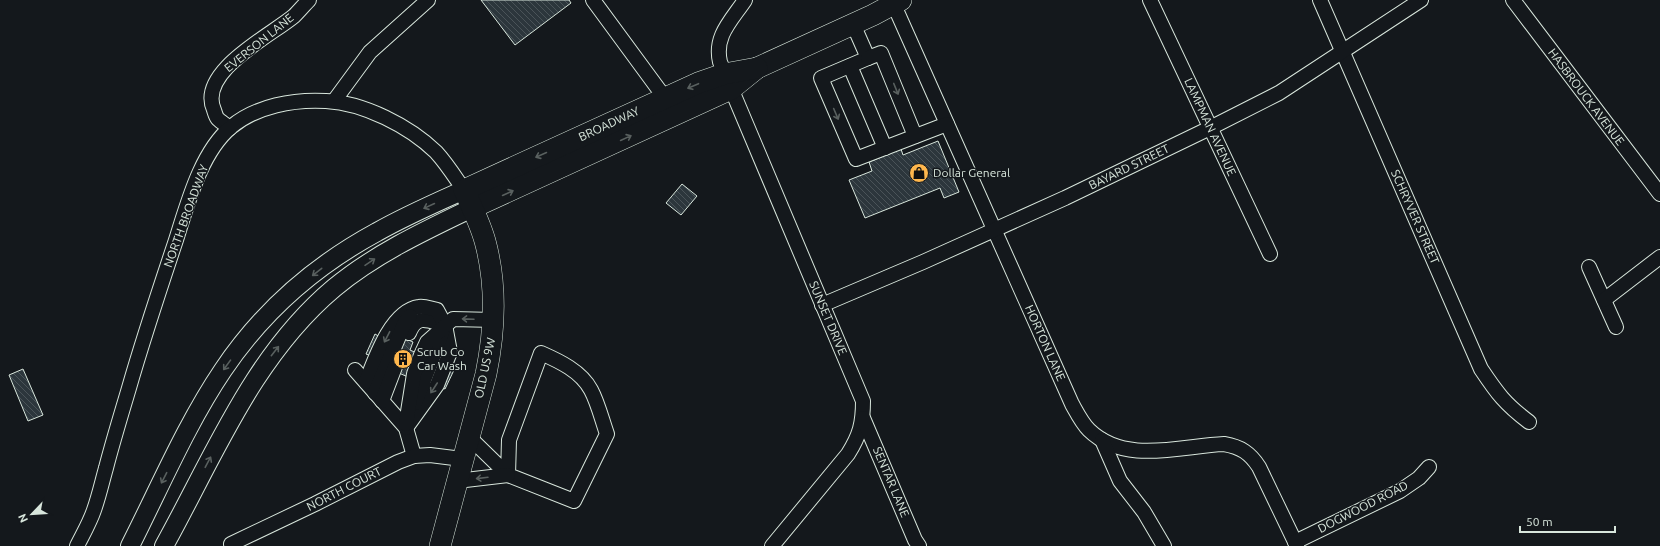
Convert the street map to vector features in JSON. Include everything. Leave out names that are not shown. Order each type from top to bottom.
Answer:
[{"type":"highway","name":"BROADWAY","points":[[468,199],[854,24],[898,2]]},
{"type":"highway","name":"BROADWAY","points":[[468,199],[665,98],[728,81]]},
{"type":"highway","name":"OLD US 9W","points":[[440,546],[468,436],[486,374],[494,320],[492,277],[489,258],[485,240],[468,199]]},
{"type":"main road","points":[[130,546],[204,401],[222,370],[243,342],[265,317],[290,293],[346,250],[377,232],[468,199]]},
{"type":"main road","points":[[164,546],[216,447],[250,387],[267,360],[286,336],[308,312],[360,269],[468,199]]},
{"type":"street","name":"EVERSON LANE","points":[[230,128],[217,118],[211,104],[210,97],[218,79],[223,71],[233,62],[295,16],[308,0]]},
{"type":"street","points":[[334,101],[370,52],[428,0]]},
{"type":"street","points":[[593,0],[665,98]]},
{"type":"street","name":"SUNSET DRIVE","points":[[745,0],[720,39],[718,51],[728,81],[863,401],[863,418],[858,438],[848,454],[772,546]]},
{"type":"street","name":"LAMPMAN AVENUE","points":[[1150,0],[1270,254]]},
{"type":"street","name":"SCHRYVER STREET","points":[[1320,0],[1482,369],[1499,396],[1512,410],[1529,422]]},
{"type":"street","name":"BAYARD STREET","points":[[822,304],[923,262],[994,230],[1210,128],[1279,93],[1421,0]]},
{"type":"street","name":"HASBROUCK AVENUE","points":[[1513,0],[1660,194]]},
{"type":"street","name":"HORTON LANE","points":[[898,2],[947,124],[1072,404],[1081,420],[1089,430],[1102,440],[1114,446],[1140,451],[1224,444],[1244,450],[1252,456],[1259,467],[1296,544]]},
{"type":"street","points":[[854,24],[868,58]]},
{"type":"street","points":[[915,136],[881,52],[821,78],[856,159],[947,124]]},
{"type":"street","points":[[850,66],[885,148]]},
{"type":"street","name":"NORTH BROADWAY","points":[[77,546],[94,511],[132,376],[189,202],[203,166],[220,138],[230,128],[256,112],[283,104],[314,100],[334,101],[363,109],[391,121],[423,141],[449,168],[468,199]]},
{"type":"street","points":[[1604,300],[1660,257]]},
{"type":"street","points":[[1589,267],[1616,327]]},
{"type":"street","points":[[374,392],[374,362],[396,320],[407,311],[421,306],[437,310],[444,325],[450,352],[437,385],[406,428]]},
{"type":"street","points":[[414,456],[406,428],[414,374],[427,342],[453,318],[494,320]]},
{"type":"street","points":[[374,392],[411,326],[416,321],[421,319],[444,325]]},
{"type":"street","points":[[468,436],[508,475],[574,501],[607,434],[591,389],[576,373],[562,362],[541,353],[509,440],[508,475]]},
{"type":"street","points":[[355,370],[406,428]]},
{"type":"street","name":"SENTAR LANE","points":[[863,418],[915,540],[919,546]]},
{"type":"street","points":[[1102,440],[1120,481],[1144,512],[1164,546]]},
{"type":"street","name":"NORTH COURT","points":[[231,544],[398,462],[414,456],[440,455],[462,459]]},
{"type":"street","name":"DOGWOOD ROAD","points":[[1296,544],[1400,491],[1419,478],[1429,467]]},
{"type":"street","points":[[457,481],[508,475]]},
{"type":"building","points":[[481,0],[569,0],[571,3],[515,45]]},
{"type":"building","points":[[938,141],[959,192],[944,198],[940,188],[865,218],[849,180],[872,171],[869,162],[901,149],[903,155]]},
{"type":"building","points":[[682,184],[697,196],[681,215],[666,203]]},
{"type":"building","name":"Scrub Co Car Wash","points":[[384,329],[413,342],[410,350],[454,370],[445,389],[410,372],[408,377],[374,362],[376,358],[366,354],[375,334],[380,337]]},
{"type":"building","points":[[23,369],[43,415],[28,421],[9,375]]},
{"type":"place","name":"Dollar General","points":[[919,173]]},
{"type":"place","name":"Scrub Co Car Wash","points":[[403,359]]}]
